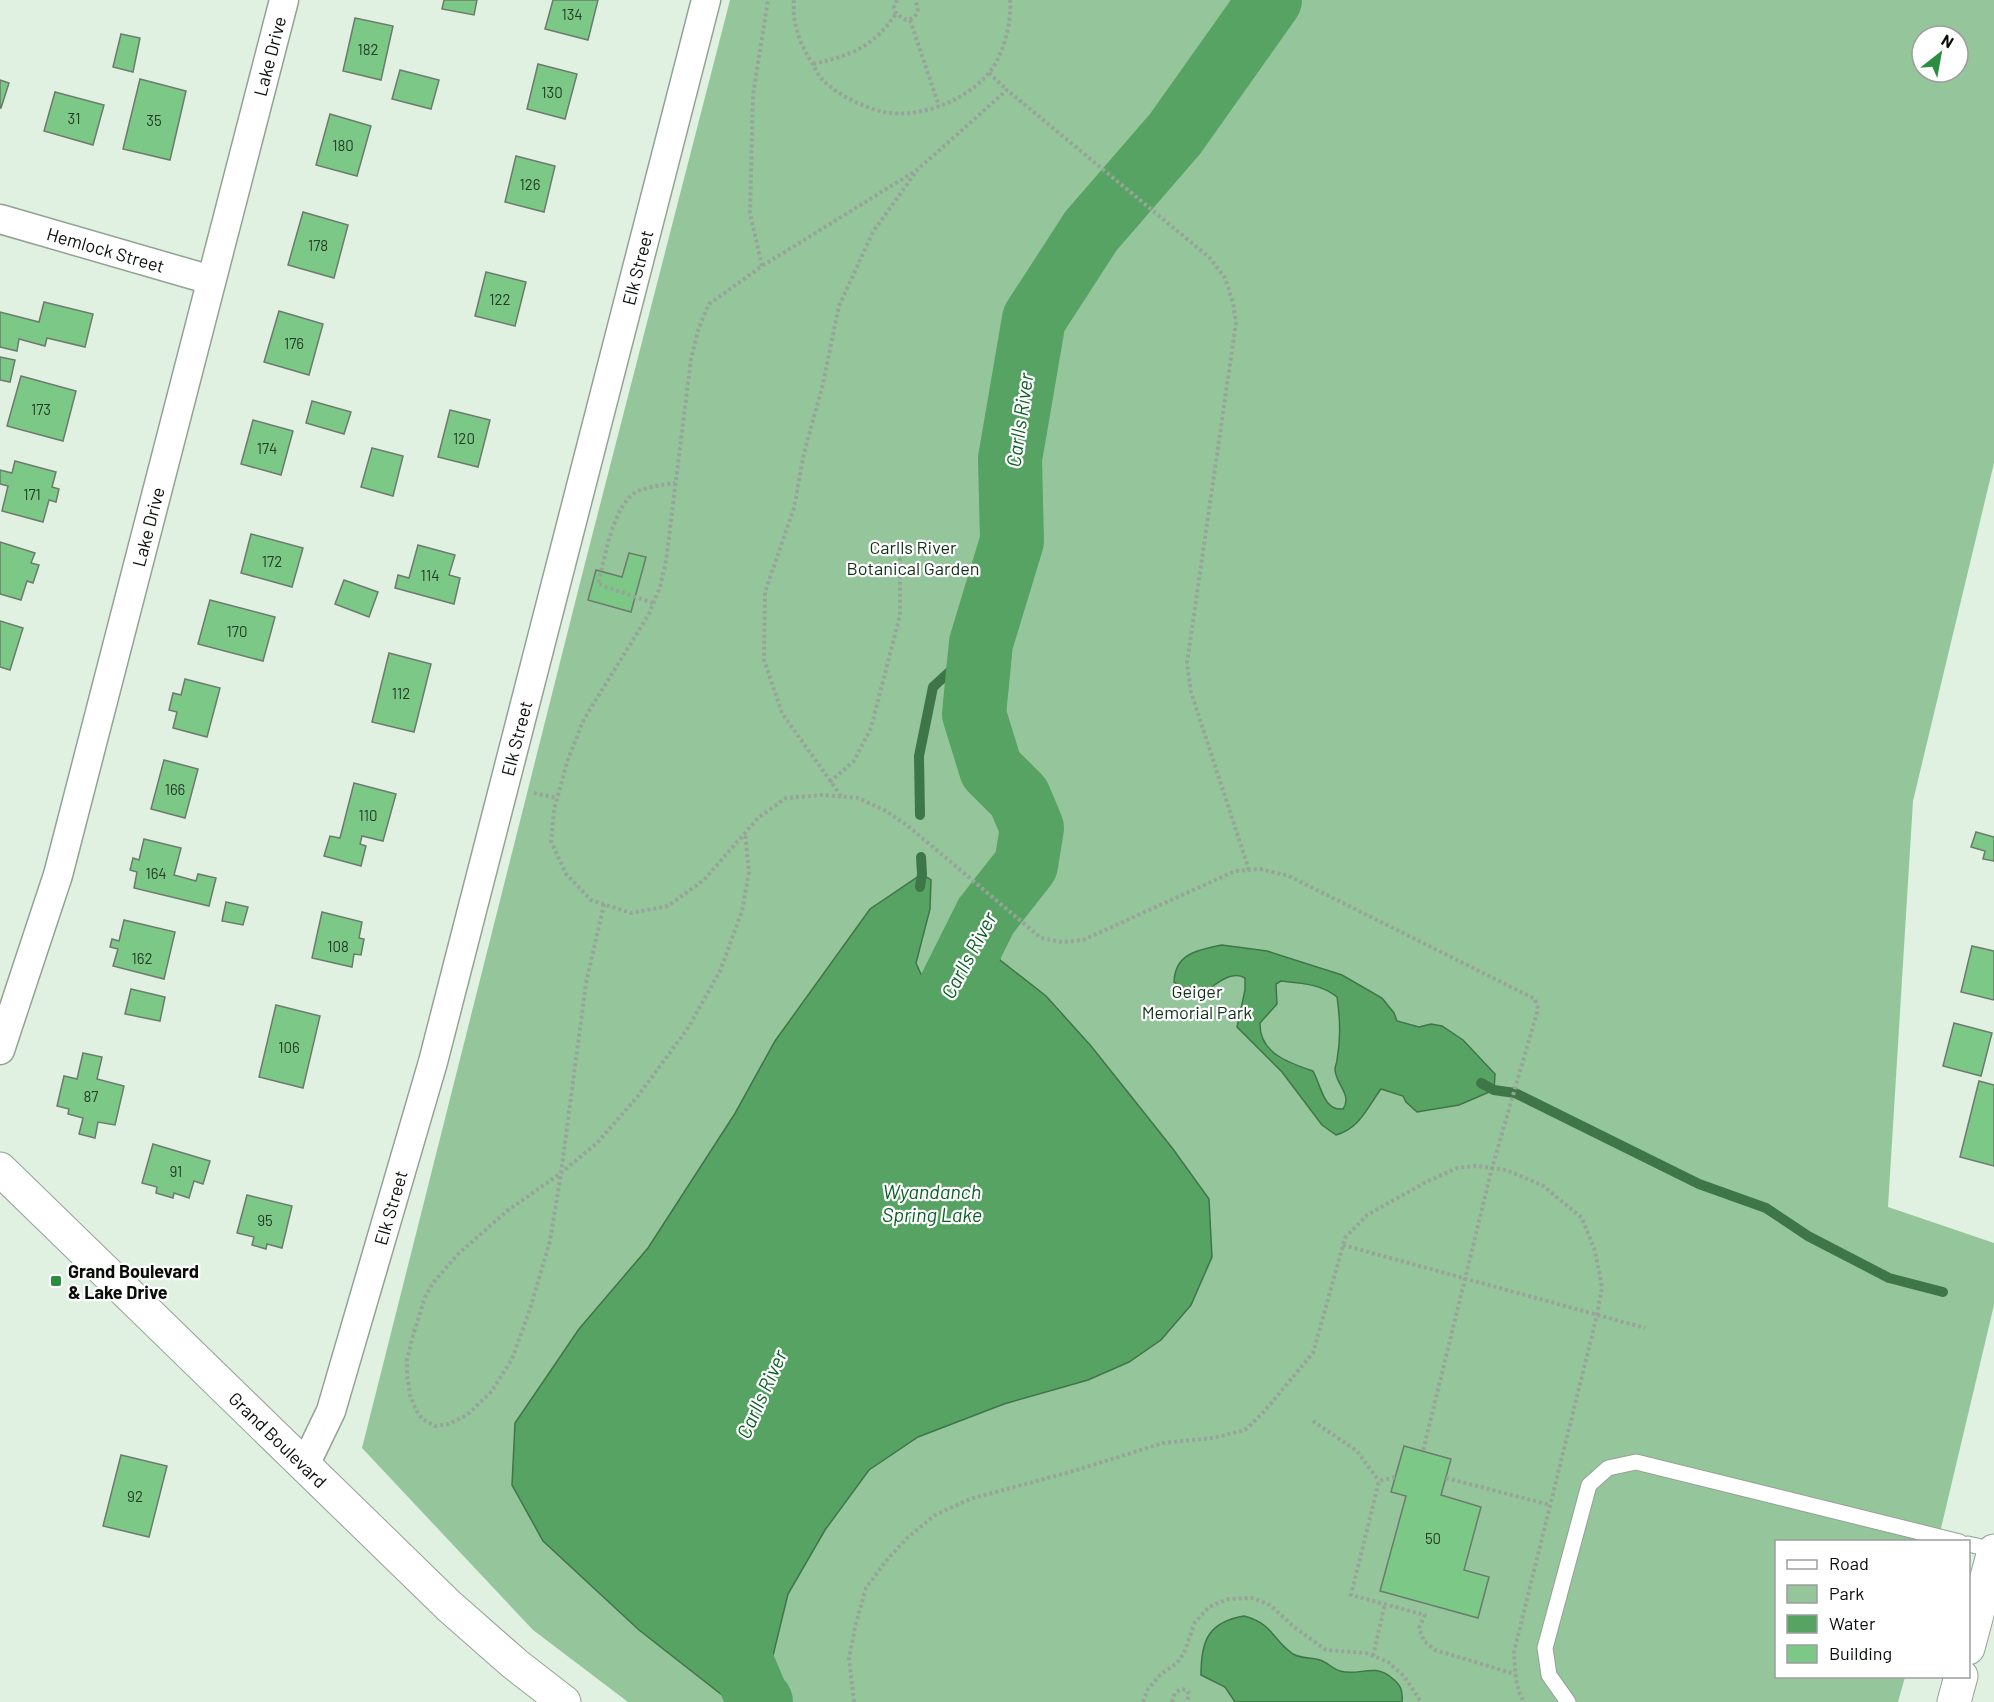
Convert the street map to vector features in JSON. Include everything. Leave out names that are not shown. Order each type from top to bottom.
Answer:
[{"type":"street","name":"Lake Drive","points":[[0,1050],[58,874],[284,0]]},
{"type":"street","name":"Elk Street","points":[[304,1467],[331,1411],[433,1062],[706,0]]},
{"type":"street","name":"Hemlock Street","points":[[0,219],[211,280]]},
{"type":"street","name":"Grand Boulevard","points":[[0,1169],[304,1467],[463,1619],[564,1702]]},
{"type":"street","points":[[1970,1640],[1994,1550]]},
{"type":"street","points":[[1954,1702],[1961,1678]]},
{"type":"lane","points":[[1568,1702],[1549,1675],[1545,1648],[1589,1485],[1608,1468],[1636,1462],[1951,1540]]},
{"type":"lane","points":[[1970,1544],[1994,1550]]},
{"type":"path","points":[[762,266],[750,213],[753,95],[768,0]]},
{"type":"path","points":[[794,0],[793,9],[801,46],[821,77],[850,100],[885,112],[922,112],[939,106],[957,99],[989,73],[1003,45],[1011,12],[1010,0]]},
{"type":"path","points":[[897,0],[894,7],[896,14],[902,19],[910,20]]},
{"type":"path","points":[[910,20],[918,12],[916,0]]},
{"type":"path","points":[[813,64],[855,53],[887,27],[896,14]]},
{"type":"path","points":[[910,20],[939,106]]},
{"type":"path","points":[[989,73],[1194,243],[1210,258],[1225,278],[1233,303],[1236,323],[1187,663],[1191,692],[1249,870]]},
{"type":"path","points":[[1007,90],[917,170],[762,266],[709,304],[699,327],[691,359],[666,561],[660,587],[649,614],[584,718],[567,762],[557,798],[551,841],[566,873],[591,900],[631,913],[668,906],[704,880],[758,818],[786,798],[822,795],[858,798],[886,811],[908,826],[1041,938],[1062,942],[1083,940],[1235,871],[1260,869],[1289,876],[1535,999],[1538,1009],[1492,1168],[1423,1451]]},
{"type":"path","points":[[841,796],[782,713],[764,660],[765,592],[794,508],[804,453],[822,388],[839,306],[873,232],[917,170]]},
{"type":"path","points":[[654,603],[598,584],[616,520],[624,502],[637,492],[653,486],[675,483]]},
{"type":"path","points":[[830,782],[854,761],[871,728],[900,615],[900,546]]},
{"type":"path","points":[[526,791],[557,798]]},
{"type":"path","points":[[604,904],[586,984],[561,1173],[550,1240],[529,1312],[512,1359],[490,1392],[467,1415],[449,1424],[435,1426],[422,1419],[416,1410],[410,1395],[407,1375],[407,1360],[425,1297],[433,1283],[457,1255],[507,1211],[561,1173],[597,1143],[638,1096],[688,1028],[720,971],[742,911],[749,872],[745,833]]},
{"type":"path","points":[[854,1702],[849,1658],[866,1588],[907,1538],[935,1515],[970,1499],[1077,1470],[1163,1443],[1213,1438],[1245,1431],[1313,1353],[1345,1238],[1367,1215],[1426,1182],[1457,1168],[1476,1166],[1506,1170],[1542,1185],[1582,1218],[1595,1251],[1602,1287],[1598,1315],[1514,1652],[1515,1674],[1519,1694],[1524,1702]]},
{"type":"path","points":[[1343,1245],[1644,1328]]},
{"type":"path","points":[[1312,1421],[1357,1450],[1379,1481],[1352,1595],[1425,1615],[1419,1628],[1424,1641],[1435,1650],[1515,1674]]},
{"type":"path","points":[[1379,1481],[1395,1477]]},
{"type":"path","points":[[1446,1478],[1550,1504]]},
{"type":"path","points":[[1143,1702],[1148,1689],[1161,1674],[1177,1663],[1184,1653],[1195,1622],[1209,1607],[1228,1599],[1252,1598],[1270,1605],[1294,1627],[1326,1650],[1366,1653],[1388,1662],[1404,1676],[1421,1702]]},
{"type":"path","points":[[1373,1656],[1385,1604]]},
{"type":"path","points":[[1172,1702],[1175,1693],[1180,1689],[1187,1690],[1189,1694],[1187,1702]]},
{"type":"green space","name":"Geiger Memorial Park","points":[[730,0],[1994,0],[1994,463],[1913,801],[1888,1207],[1994,1243],[1994,1305],[1938,1540],[1775,1540],[1775,1678],[1905,1678],[1898,1702],[628,1702],[533,1630],[362,1448],[582,575]]},
{"type":"water","name":"Wyandanch Spring Lake","points":[[922,874],[931,880],[930,909],[916,963],[924,981],[934,987],[947,985],[967,917],[986,916],[1000,960],[1046,996],[1091,1046],[1173,1149],[1209,1199],[1212,1257],[1191,1305],[1161,1340],[1129,1362],[1088,1380],[1004,1404],[918,1437],[869,1470],[825,1530],[788,1594],[768,1676],[757,1698],[731,1702],[639,1630],[543,1541],[512,1485],[515,1423],[579,1329],[648,1248],[734,1115],[775,1041],[870,909]]},
{"type":"water","points":[[1222,945],[1267,951],[1342,975],[1382,998],[1394,1013],[1397,1021],[1419,1027],[1431,1024],[1442,1026],[1463,1040],[1495,1074],[1494,1090],[1459,1105],[1417,1112],[1403,1096],[1381,1089],[1357,1122],[1351,1128],[1336,1135],[1322,1125],[1282,1072],[1237,1027],[1245,990],[1245,978],[1233,976],[1226,978],[1197,996],[1174,982],[1175,972],[1189,954]],"holes":[[[1281,981],[1318,987],[1337,997],[1340,1036],[1335,1069],[1345,1094],[1346,1104],[1343,1109],[1336,1109],[1327,1102],[1313,1071],[1285,1060],[1264,1042],[1260,1023],[1277,1004],[1276,984]]]},
{"type":"water","points":[[1244,1616],[1261,1623],[1296,1656],[1320,1660],[1340,1671],[1372,1670],[1385,1673],[1402,1691],[1402,1702],[1235,1702],[1225,1687],[1201,1675],[1201,1663],[1205,1643],[1215,1628],[1222,1623]]},
{"type":"building","points":[[444,0],[477,0],[474,15],[442,9]]},
{"type":"building","points":[[553,0],[598,0],[588,40],[545,29]]},
{"type":"building","points":[[355,18],[393,26],[381,80],[343,71]]},
{"type":"building","points":[[121,34],[140,38],[133,72],[113,67]]},
{"type":"building","points":[[538,64],[577,74],[565,119],[527,109]]},
{"type":"building","points":[[400,70],[439,80],[431,109],[392,99]]},
{"type":"building","points":[[140,79],[186,91],[170,160],[123,149]]},
{"type":"building","points":[[0,80],[9,83],[1,108],[0,108]]},
{"type":"building","points":[[55,92],[104,105],[93,145],[44,131]]},
{"type":"building","points":[[330,114],[371,126],[357,176],[316,165]]},
{"type":"building","points":[[516,156],[555,166],[544,212],[505,202]]},
{"type":"building","points":[[303,212],[348,225],[334,278],[288,265]]},
{"type":"building","points":[[486,272],[526,282],[515,326],[475,316]]},
{"type":"building","points":[[44,302],[93,314],[85,347],[47,338],[45,346],[19,339],[17,351],[0,347],[0,312],[39,322]]},
{"type":"building","points":[[279,311],[323,324],[309,375],[264,362]]},
{"type":"building","points":[[0,357],[15,360],[10,382],[0,380]]},
{"type":"building","points":[[21,376],[76,391],[63,441],[7,426]]},
{"type":"building","points":[[312,401],[351,412],[344,434],[306,423]]},
{"type":"building","points":[[450,410],[490,420],[478,467],[438,457]]},
{"type":"building","points":[[253,420],[293,431],[281,475],[241,464]]},
{"type":"building","points":[[372,448],[403,456],[393,496],[361,487]]},
{"type":"building","points":[[15,461],[56,472],[52,487],[59,489],[56,502],[49,500],[43,522],[2,511],[8,486],[0,484],[0,470],[12,473]]},
{"type":"building","points":[[251,534],[303,548],[292,587],[241,573]]},
{"type":"building","points":[[0,542],[35,553],[31,563],[39,565],[33,583],[27,581],[21,600],[0,594]]},
{"type":"building","points":[[418,545],[455,555],[449,575],[460,578],[454,604],[395,588],[398,575],[409,578]]},
{"type":"building","points":[[629,553],[646,557],[631,612],[588,600],[596,570],[622,577]]},
{"type":"building","points":[[344,580],[378,592],[369,617],[335,604]]},
{"type":"building","points":[[210,600],[275,617],[263,661],[198,644]]},
{"type":"building","points":[[0,621],[23,628],[10,670],[0,667]]},
{"type":"building","points":[[389,653],[431,664],[414,732],[372,722]]},
{"type":"building","points":[[185,679],[220,688],[207,737],[173,728],[177,712],[169,710],[173,693],[181,695]]},
{"type":"building","points":[[164,760],[198,769],[185,818],[151,809]]},
{"type":"building","points":[[354,783],[396,794],[383,841],[362,836],[360,844],[366,846],[361,866],[324,856],[330,836],[340,838]]},
{"type":"building","points":[[1976,832],[1994,837],[1994,861],[1983,859],[1985,851],[1971,847]]},
{"type":"building","points":[[144,839],[181,848],[174,875],[196,881],[198,874],[216,878],[209,906],[134,888],[137,872],[130,870],[133,858],[139,860]]},
{"type":"building","points":[[226,902],[248,907],[243,925],[222,921]]},
{"type":"building","points":[[322,912],[362,922],[359,938],[364,939],[361,955],[354,954],[352,967],[312,958]]},
{"type":"building","points":[[124,920],[175,932],[164,979],[113,966],[118,949],[110,947],[112,939],[119,941]]},
{"type":"building","points":[[1972,946],[1994,951],[1994,1000],[1961,992]]},
{"type":"building","points":[[131,989],[165,997],[160,1021],[125,1014]]},
{"type":"building","points":[[276,1005],[320,1016],[303,1088],[259,1077]]},
{"type":"building","points":[[1954,1023],[1992,1033],[1981,1076],[1943,1066]]},
{"type":"building","points":[[83,1053],[102,1057],[97,1079],[124,1086],[115,1125],[98,1122],[95,1138],[79,1134],[83,1118],[68,1114],[69,1109],[57,1106],[64,1076],[77,1079]]},
{"type":"building","points":[[1979,1081],[1994,1085],[1994,1166],[1960,1157]]},
{"type":"building","points":[[153,1144],[210,1161],[203,1184],[194,1181],[189,1198],[174,1193],[173,1198],[156,1193],[157,1187],[142,1183]]},
{"type":"building","points":[[247,1195],[292,1206],[282,1248],[267,1244],[266,1249],[252,1245],[254,1237],[237,1233]]},
{"type":"building","points":[[1404,1446],[1451,1459],[1441,1495],[1481,1507],[1464,1570],[1489,1577],[1478,1618],[1380,1591],[1406,1496],[1391,1492]]},
{"type":"building","points":[[121,1455],[167,1466],[149,1537],[103,1526]]},
{"type":"waterway","name":"Carlls River","points":[[946,996],[986,916],[1026,865],[1032,828],[1019,797],[991,769],[974,714],[981,643],[1012,541],[1010,459],[1034,319],[1091,231],[1175,134],[1270,0]]},
{"type":"waterway","points":[[920,815],[919,756],[933,687],[981,643]]},
{"type":"waterway","points":[[920,887],[921,857]]},
{"type":"waterway","points":[[1481,1083],[1494,1090],[1515,1093],[1699,1184],[1766,1208],[1808,1236],[1889,1278],[1943,1292]]},
{"type":"waterway","name":"Carlls River","points":[[722,1615],[757,1698],[761,1702]]},
{"type":"place","name":"Grand Boulevard & Lake Drive","points":[[56,1281]]},
{"type":"park label","name":"Carlls River Botanical Garden","points":[[913,557]]}]
